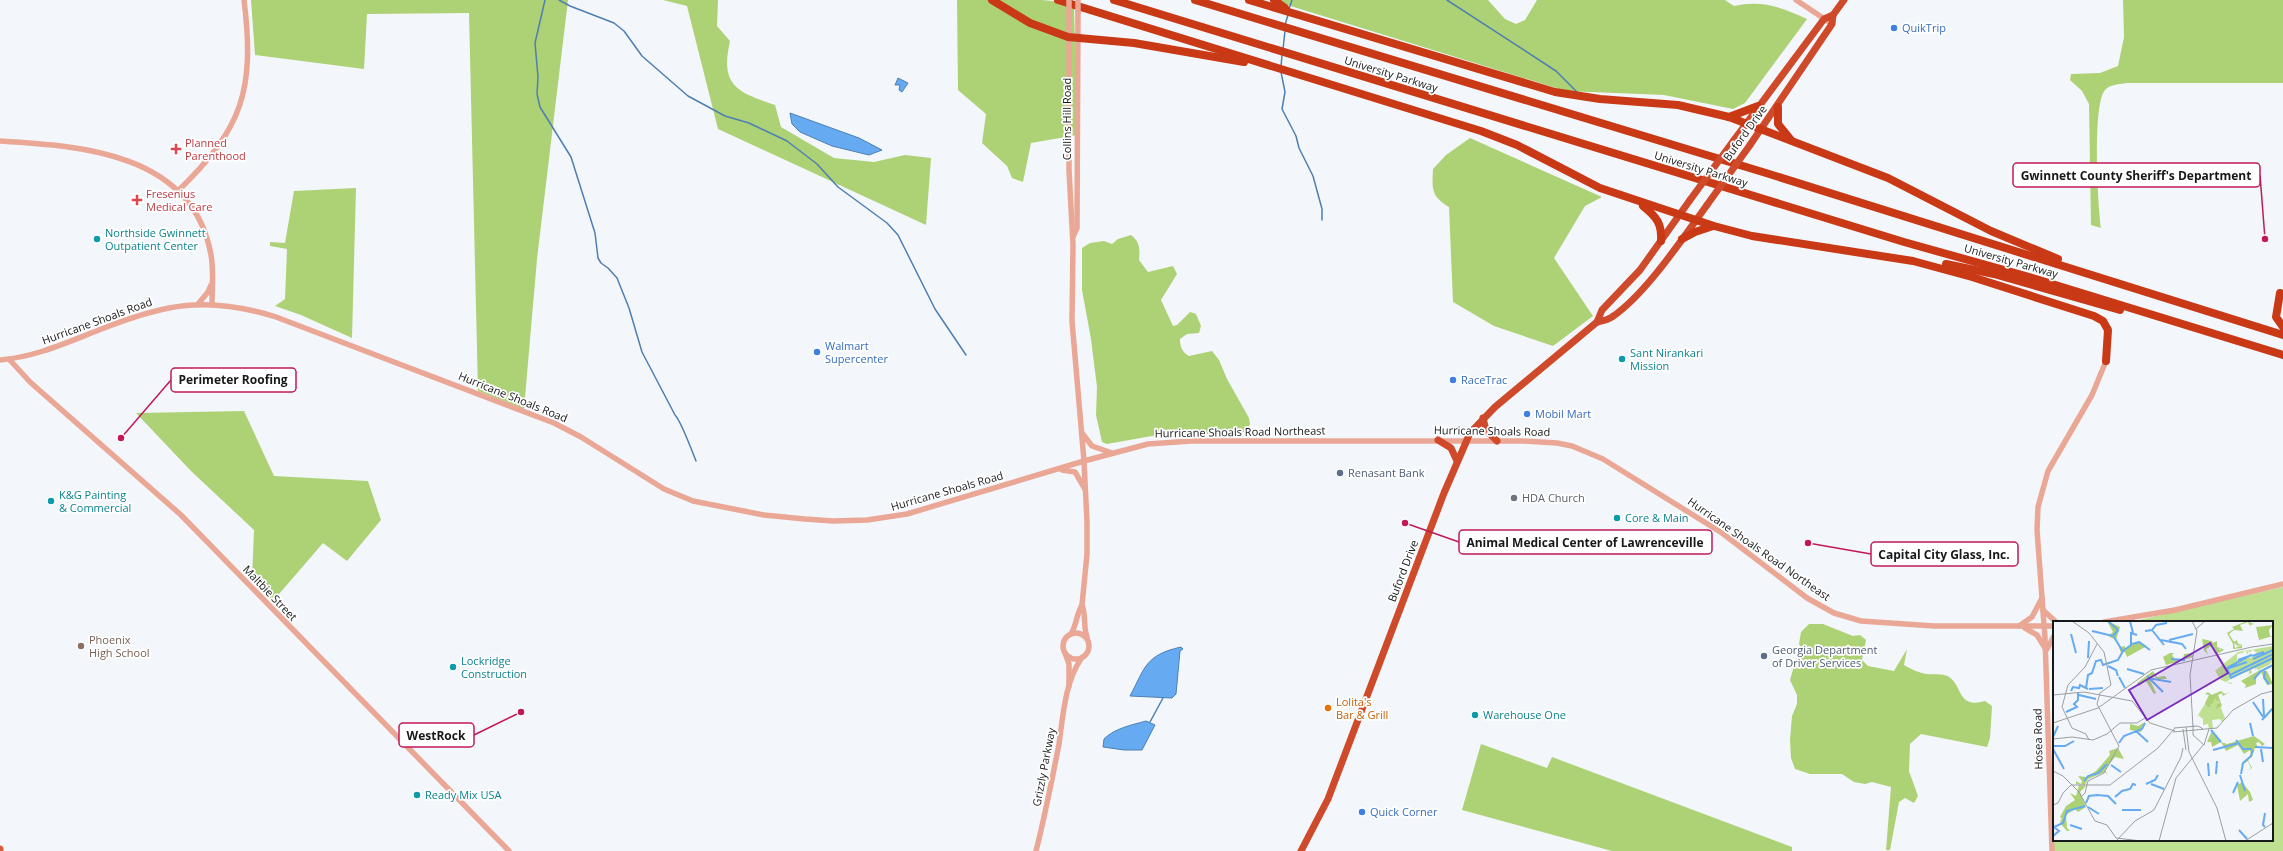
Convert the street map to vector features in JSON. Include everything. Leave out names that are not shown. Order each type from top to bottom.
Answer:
[{"type":"highway","points":[[992,0],[1030,23],[1068,36],[1078,38],[1098,38],[1204,54],[1287,72]]},
{"type":"highway","points":[[1058,0],[1499,137],[1600,188],[1637,202],[1714,226],[1752,236],[1913,261],[1950,265],[1994,274],[2144,316],[2172,322]]},
{"type":"highway","name":"University Parkway","points":[[1114,0],[1881,235],[2145,312],[2172,322],[2283,355]]},
{"type":"highway","name":"University Parkway","points":[[1195,0],[1774,176],[2283,335]]},
{"type":"highway","points":[[1250,0],[1555,92],[1600,99],[1678,105],[1729,117],[1893,180],[2012,242],[2122,284]]},
{"type":"highway","points":[[1274,0],[1290,12]]},
{"type":"highway","name":"Buford Drive","points":[[1597,322],[1602,310],[1631,280],[1661,241],[1758,106],[1824,19],[1833,15],[1844,0]]},
{"type":"highway","name":"Buford Drive","points":[[1301,851],[1328,799],[1466,440],[1483,418],[1597,322],[1610,318],[1635,296],[1682,239],[1778,106],[1832,24],[1833,15]]},
{"type":"highway","points":[[1729,117],[1758,106]]},
{"type":"highway","points":[[1778,106],[1778,124],[1794,143]]},
{"type":"highway","points":[[1637,202],[1653,214],[1660,222],[1661,241]]},
{"type":"highway","points":[[1682,239],[1700,230],[1714,226]]},
{"type":"highway","points":[[1913,261],[1972,277],[2100,319],[2109,333],[2106,360]]},
{"type":"highway","points":[[2280,293],[2276,317],[2283,327]]},
{"type":"highway","points":[[1483,418],[1486,430],[1497,441]]},
{"type":"highway","points":[[1438,440],[1451,448],[1457,461]]},
{"type":"street","points":[[178,191],[218,148],[237,112],[246,82],[248,62],[244,0]]},
{"type":"street","name":"Collins Hill Road","points":[[1069,0],[1069,170],[1070,228],[1073,237],[1072,321],[1084,460]]},
{"type":"street","name":"Collins Hill Road","points":[[1073,237],[1077,228],[1078,0]]},
{"type":"street","points":[[1796,0],[1832,24]]},
{"type":"street","points":[[0,141],[60,145],[127,160],[158,174],[178,191],[193,211],[205,235],[211,256],[212,304]]},
{"type":"street","points":[[198,304],[208,292],[212,281]]},
{"type":"street","name":"Hurricane Shoals Road","points":[[0,360],[51,349],[152,311],[198,304],[242,307],[276,317],[531,413],[581,437],[664,489],[693,501],[723,508],[832,522],[867,520],[908,514],[1084,460]]},
{"type":"street","name":"Maltbie Street","points":[[9,359],[30,382],[181,515],[509,851]]},
{"type":"street","name":"Hosea Road","points":[[2052,851],[2046,650],[2037,530],[2038,508],[2048,471],[2092,395],[2106,360]]},
{"type":"street","points":[[1082,433],[1092,446],[1112,453]]},
{"type":"street","name":"Hurricane Shoals Road","points":[[1373,440],[1541,441],[1572,446],[1592,453],[1627,473]]},
{"type":"street","name":"Hurricane Shoals Road Northeast","points":[[1084,460],[1148,444],[1191,441],[1373,440]]},
{"type":"street","points":[[1082,606],[1085,610],[1083,626],[1090,649],[1081,659],[1072,659],[1065,653],[1063,644],[1071,634],[1077,622],[1079,611],[1082,606],[1087,554],[1084,460]]},
{"type":"street","points":[[1056,469],[1076,472],[1086,491]]},
{"type":"street","name":"Hurricane Shoals Road Northeast","points":[[1627,473],[1722,533],[1807,598],[1834,613],[1861,621],[1934,626],[2053,626]]},
{"type":"street","points":[[2110,621],[2175,610],[2283,584]]},
{"type":"street","points":[[2042,598],[2032,617],[2020,627],[2037,635],[2046,650],[2053,638]]},
{"type":"street","points":[[2043,609],[2055,621]]},
{"type":"street","points":[[1071,634],[1079,633],[1086,637]]},
{"type":"street","name":"Grizzly Parkway","points":[[1065,653],[1069,664],[1069,686]]},
{"type":"street","name":"Grizzly Parkway","points":[[1036,851],[1049,794],[1069,686],[1076,667],[1081,659]]},
{"type":"green space","points":[[251,0],[568,0],[537,259],[524,409],[478,391],[469,13],[367,14],[364,69],[255,55]]},
{"type":"green space","points":[[663,0],[718,0],[717,26],[730,41],[727,56],[727,68],[730,77],[734,85],[741,91],[775,105],[781,127],[834,158],[874,162],[905,155],[931,158],[926,225],[718,129],[687,6]]},
{"type":"green space","points":[[957,0],[1042,0],[1074,3],[1077,135],[1031,143],[1023,182],[1012,178],[1007,166],[982,143],[986,114],[958,90]]},
{"type":"green space","points":[[1271,0],[1488,0],[1505,19],[1516,24],[1525,20],[1537,0],[1725,0],[1734,6],[1744,4],[1763,4],[1789,11],[1807,19],[1745,103],[1733,109],[1664,95],[1566,91]]},
{"type":"green space","points":[[2123,0],[2283,0],[2283,83],[2128,83],[2107,88],[2101,99],[2097,134],[2101,228],[2091,225],[2089,104],[2082,91],[2070,80],[2071,74],[2100,73],[2118,66],[2124,37]]},
{"type":"green space","points":[[1470,138],[1602,197],[1585,206],[1554,258],[1593,316],[1553,346],[1494,326],[1453,302],[1449,207],[1439,199],[1434,191],[1433,169],[1446,155]]},
{"type":"green space","points":[[356,188],[352,338],[301,315],[275,306],[285,299],[287,249],[270,246],[270,242],[285,243],[294,191]]},
{"type":"green space","points":[[1131,235],[1139,246],[1139,260],[1148,272],[1173,266],[1177,274],[1161,300],[1173,326],[1177,325],[1190,312],[1196,314],[1201,326],[1199,333],[1187,334],[1180,339],[1182,349],[1189,356],[1212,351],[1219,360],[1227,379],[1249,418],[1250,424],[1247,431],[1237,434],[1163,434],[1107,444],[1102,442],[1096,415],[1097,387],[1091,339],[1082,290],[1082,248],[1090,243],[1104,241],[1112,244],[1118,239]]},
{"type":"green space","points":[[244,411],[274,476],[368,481],[381,520],[347,561],[323,543],[273,601],[252,580],[254,530],[191,471],[136,413]]},
{"type":"green space","points":[[2283,587],[2283,851],[2054,851],[2054,841],[2273,841],[2273,621],[2134,621]]},
{"type":"green space","points":[[1809,624],[1823,624],[1853,636],[1860,635],[1866,640],[1862,660],[1868,666],[1894,671],[1907,649],[1904,665],[1915,671],[1947,676],[1957,686],[1965,699],[1976,703],[1985,701],[1992,706],[1990,738],[1987,747],[1921,734],[1910,744],[1909,771],[1918,796],[1914,803],[1905,798],[1899,802],[1890,850],[1886,850],[1891,787],[1872,782],[1865,784],[1854,782],[1842,774],[1810,774],[1795,769],[1791,758],[1790,740],[1792,716],[1797,704],[1797,695],[1790,680],[1796,659],[1804,652],[1799,644],[1801,632]]},
{"type":"green space","points":[[2053,688],[2053,792],[2052,734]]},
{"type":"green space","points":[[1481,744],[1547,768],[1552,757],[1792,847],[1792,851],[1612,851],[1462,810]]},
{"type":"water","points":[[898,78],[908,83],[902,92],[899,90],[900,85],[895,85]]},
{"type":"water","points":[[790,113],[859,138],[882,150],[869,155],[832,146],[800,132],[792,124]]},
{"type":"water","points":[[1181,647],[1183,649],[1180,651],[1176,694],[1172,698],[1130,696],[1143,670],[1153,659],[1169,650]]},
{"type":"water","points":[[1146,721],[1155,725],[1142,750],[1124,750],[1103,747],[1104,739],[1108,735],[1124,727]]},
{"type":"waterway","points":[[545,0],[535,43],[538,77],[537,94],[540,107],[571,157],[595,233],[598,258],[601,263],[617,278],[629,308],[642,352],[680,423],[696,461]]},
{"type":"waterway","points":[[559,0],[570,6],[614,23],[624,31],[642,56],[688,96],[725,116],[749,123],[787,141],[817,164],[838,187],[887,223],[898,235],[935,309],[966,355]]},
{"type":"waterway","points":[[1289,9],[1292,0]]},
{"type":"waterway","points":[[1447,0],[1556,71],[1577,92]]},
{"type":"waterway","points":[[1285,25],[1288,15]]},
{"type":"waterway","points":[[1283,49],[1285,31]]},
{"type":"waterway","points":[[1281,67],[1282,55]]},
{"type":"waterway","points":[[1281,72],[1285,92],[1282,109],[1296,136],[1299,148],[1313,176],[1322,209],[1322,220]]},
{"type":"waterway","points":[[1150,722],[1163,698]]},
{"type":"place","name":"QuikTrip","points":[[1894,28]]},
{"type":"place","name":"Planned Parenthood","points":[[176,149]]},
{"type":"place","name":"Fresenius Medical Care","points":[[137,200]]},
{"type":"place","name":"Northside Gwinnett Outpatient Center","points":[[97,239]]},
{"type":"place","name":"Gwinnett County Sheriff's Department","points":[[2265,239]]},
{"type":"place","name":"Walmart Supercenter","points":[[817,352]]},
{"type":"place","name":"Sant Nirankari Mission","points":[[1622,359]]},
{"type":"place","name":"RaceTrac","points":[[1453,380]]},
{"type":"place","name":"Mobil Mart","points":[[1527,414]]},
{"type":"place","name":"Perimeter Roofing","points":[[121,438]]},
{"type":"place","name":"Renasant Bank","points":[[1340,473]]},
{"type":"place","name":"HDA Church","points":[[1514,498]]},
{"type":"place","name":"K&G Painting & Commercial","points":[[51,501]]},
{"type":"place","name":"Core & Main","points":[[1617,518]]},
{"type":"place","name":"Animal Medical Center of Lawrenceville","points":[[1405,523]]},
{"type":"place","name":"Capital City Glass, Inc.","points":[[1808,543]]},
{"type":"place","name":"Phoenix High School","points":[[81,646]]},
{"type":"place","name":"Georgia Department of Driver Services","points":[[1764,656]]},
{"type":"place","name":"Lockridge Construction","points":[[453,667]]},
{"type":"place","name":"Lolita's Bar & Grill","points":[[1328,708]]},
{"type":"place","name":"WestRock","points":[[521,712]]},
{"type":"place","name":"Warehouse One","points":[[1475,715]]},
{"type":"place","name":"Ready Mix USA","points":[[417,795]]},
{"type":"place","name":"Quick Corner","points":[[1362,812]]}]
